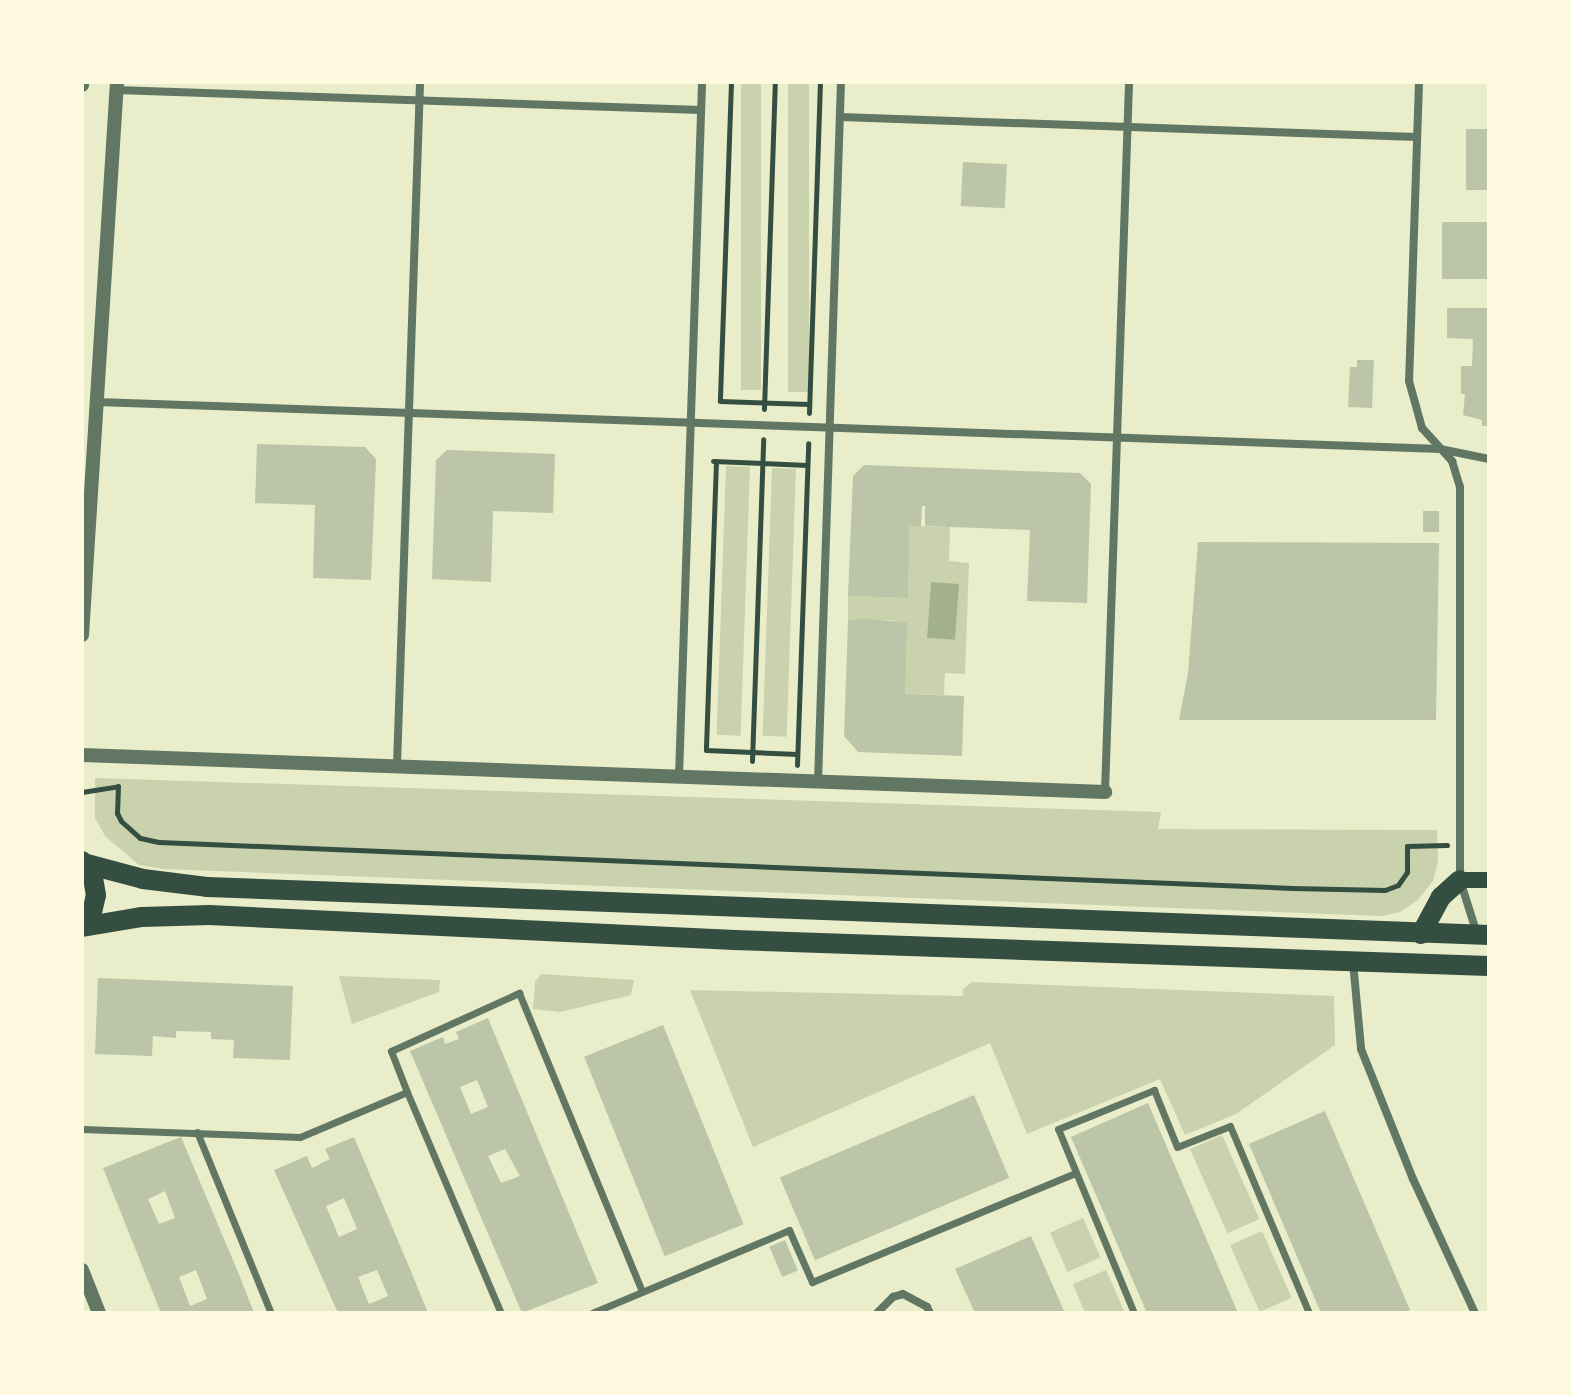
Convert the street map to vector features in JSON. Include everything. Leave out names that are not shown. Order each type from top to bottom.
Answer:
[{"type":"main road","points":[[82,927],[92,913],[96,895],[93,878],[83,862]]},
{"type":"main road","points":[[83,862],[143,879],[207,887],[1483,935]]},
{"type":"main road","points":[[1421,934],[1441,897],[1460,880],[1489,880]]},
{"type":"main road","points":[[82,927],[142,917],[209,915],[718,939],[1489,966]]},
{"type":"street","points":[[397,766],[420,82]]},
{"type":"street","points":[[679,777],[702,82]]},
{"type":"street","points":[[818,782],[841,82]]},
{"type":"street","points":[[82,755],[1105,792],[1129,82]]},
{"type":"street","points":[[1419,82],[1409,381],[1422,428],[1456,470],[1461,503],[1460,880],[1483,935]]},
{"type":"street","points":[[82,635],[117,86],[419,101],[701,110]]},
{"type":"street","points":[[840,117],[1417,137]]},
{"type":"street","points":[[97,402],[1440,449],[1489,459]]},
{"type":"street","points":[[1353,962],[1361,1049],[1413,1179],[1475,1313]]},
{"type":"street","points":[[501,1313],[391,1051],[519,993],[642,1292]]},
{"type":"street","points":[[1134,1313],[1058,1129],[1154,1090],[1177,1147],[1230,1126],[1309,1313]]},
{"type":"street","points":[[82,1129],[300,1137],[407,1092]]},
{"type":"street","points":[[197,1132],[271,1313]]},
{"type":"street","points":[[592,1313],[789,1230],[812,1282],[1075,1173]]},
{"type":"street","points":[[82,1270],[99,1313]]},
{"type":"street","points":[[877,1313],[880,1307],[903,1294],[927,1307],[930,1313]]},
{"type":"street","points":[[617,1302],[621,1313]]},
{"type":"path","points":[[731,82],[720,401],[809,404]]},
{"type":"path","points":[[690,460],[828,466]]},
{"type":"path","points":[[716,461],[706,750],[797,754]]},
{"type":"path","points":[[82,792],[118,786],[117,813],[121,821],[140,838],[159,842],[1244,886],[1385,890],[1398,885],[1407,872],[1407,846],[1438,845]]},
{"type":"shaded area","points":[[741,82],[761,82],[761,390],[741,390]]},
{"type":"shaded area","points":[[788,82],[809,82],[809,392],[788,392]]},
{"type":"shaded area","points":[[726,466],[750,467],[741,736],[717,735]]},
{"type":"shaded area","points":[[772,468],[796,469],[787,737],[763,736]]},
{"type":"shaded area","points":[[910,526],[950,527],[949,561],[969,563],[965,674],[945,673],[944,695],[905,694],[895,620],[848,620],[848,596],[908,598]]},
{"type":"shaded area","points":[[931,582],[959,584],[955,640],[927,638]]},
{"type":"shaded area","points":[[95,778],[1161,812],[1158,829],[1437,830],[1438,861],[1433,881],[1418,900],[1400,912],[1382,916],[164,869],[139,865],[105,836],[95,818]]},
{"type":"shaded area","points":[[541,974],[634,980],[631,995],[560,1012],[533,1009],[535,982]]},
{"type":"shaded area","points":[[339,976],[440,980],[439,992],[352,1024]]},
{"type":"shaded area","points":[[972,982],[1334,996],[1335,1045],[1236,1114],[1185,1135],[1160,1079],[1027,1134],[990,1043],[753,1147],[690,990],[963,996],[963,989]]},
{"type":"shaded area","points":[[1222,1135],[1259,1219],[1227,1233],[1190,1149]]},
{"type":"shaded area","points":[[1083,1218],[1100,1257],[1068,1272],[1050,1233]]},
{"type":"shaded area","points":[[1262,1231],[1292,1298],[1260,1312],[1230,1245]]},
{"type":"shaded area","points":[[1106,1270],[1125,1313],[1085,1313],[1073,1284]]},
{"type":"building","points":[[1466,129],[1489,129],[1489,190],[1466,190]]},
{"type":"building","points":[[963,162],[1007,164],[1005,208],[961,206]]},
{"type":"building","points":[[1442,222],[1489,222],[1489,279],[1442,279]]},
{"type":"building","points":[[1447,308],[1489,308],[1489,426],[1482,426],[1482,420],[1463,415],[1465,394],[1461,394],[1461,366],[1472,366],[1473,339],[1447,338]]},
{"type":"building","points":[[1357,360],[1374,360],[1372,408],[1348,407],[1350,367],[1357,367]]},
{"type":"building","points":[[257,444],[365,447],[376,459],[371,580],[313,578],[315,505],[255,503]]},
{"type":"building","points":[[447,450],[555,454],[553,513],[493,511],[491,582],[432,579],[436,460]]},
{"type":"building","points":[[864,465],[1080,473],[1091,484],[1087,603],[1027,601],[1030,530],[925,526],[925,506],[922,506],[921,527],[910,526],[908,598],[848,596],[853,476]]},
{"type":"building","points":[[1423,511],[1439,511],[1439,532],[1423,532]]},
{"type":"building","points":[[1198,542],[1439,543],[1436,720],[1179,720],[1188,673]]},
{"type":"building","points":[[848,620],[907,622],[905,694],[964,696],[962,756],[858,752],[844,736]]},
{"type":"building","points":[[98,978],[293,986],[290,1060],[233,1058],[234,1040],[211,1039],[211,1032],[176,1031],[176,1038],[153,1036],[152,1056],[95,1054]]},
{"type":"building","points":[[488,1018],[598,1283],[522,1313],[410,1051],[443,1037],[445,1044],[459,1039],[456,1032]],"holes":[[[477,1080],[488,1107],[471,1114],[460,1087]],[[505,1149],[520,1176],[501,1183],[488,1156]]]},
{"type":"building","points":[[663,1025],[744,1224],[665,1256],[584,1057]]},
{"type":"building","points":[[974,1095],[1009,1178],[815,1260],[780,1177]]},
{"type":"building","points":[[1148,1103],[1238,1313],[1147,1313],[1071,1137]]},
{"type":"building","points":[[1325,1111],[1410,1310],[1404,1313],[1321,1313],[1249,1144]]},
{"type":"building","points":[[181,1137],[254,1313],[161,1313],[103,1168]],"holes":[[[165,1191],[175,1218],[159,1224],[148,1199]],[[196,1270],[207,1299],[190,1306],[179,1277]]]},
{"type":"building","points":[[354,1137],[428,1313],[338,1313],[274,1170],[307,1156],[312,1168],[330,1159],[325,1149]],"holes":[[[344,1198],[357,1229],[339,1237],[326,1206]],[[377,1270],[388,1296],[369,1304],[358,1277]]]},
{"type":"building","points":[[1031,1236],[1065,1313],[975,1313],[955,1269]]},
{"type":"building","points":[[785,1240],[798,1270],[782,1277],[769,1247]]}]
